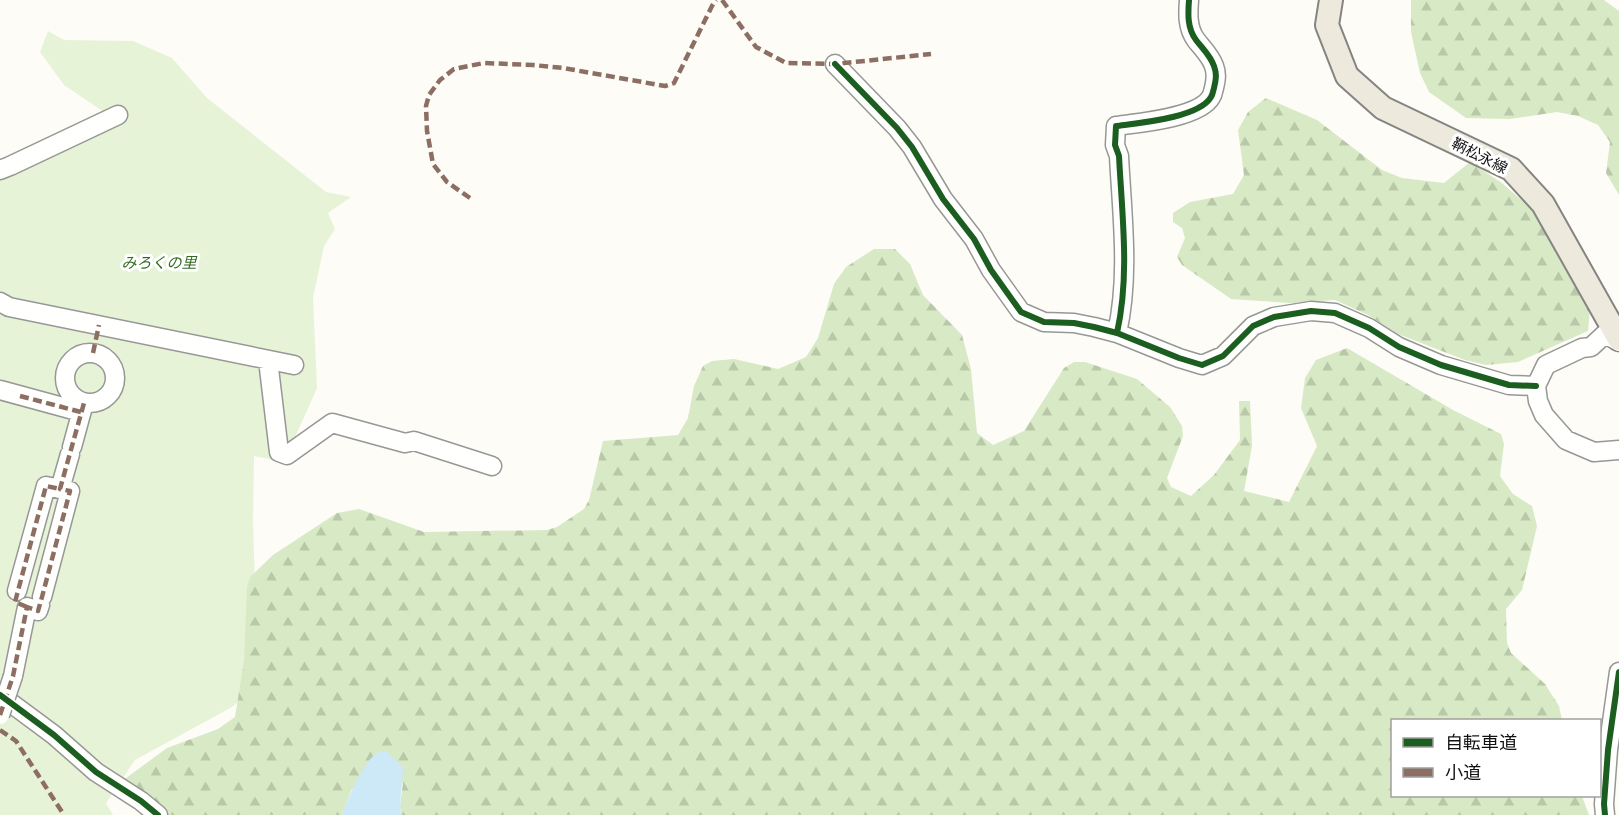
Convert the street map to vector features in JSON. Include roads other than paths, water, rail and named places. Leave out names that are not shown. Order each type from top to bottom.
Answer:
[{"type":"main road","name":"鞆松永線","points":[[1331,0],[1328,25],[1347,76],[1383,108],[1511,169],[1543,204],[1619,341]]},
{"type":"street","points":[[1117,333],[1125,270],[1119,156],[1115,145],[1116,126],[1178,116],[1211,98],[1216,78],[1215,67],[1191,32],[1188,13],[1189,0]]},
{"type":"street","points":[[835,64],[897,128],[912,147],[943,199],[974,239],[991,270],[1020,312],[1044,322],[1074,323],[1117,333],[1202,366],[1223,356],[1253,326],[1274,317],[1311,311],[1335,313],[1375,332],[1399,347],[1442,365],[1509,385],[1536,386]]},
{"type":"street","points":[[0,170],[118,116]]},
{"type":"street","points":[[0,302],[9,307],[294,365]]},
{"type":"street","points":[[93,354],[99,325]]},
{"type":"street","points":[[1619,341],[1605,334],[1591,347],[1582,348],[1546,365],[1536,386],[1538,401],[1544,415],[1566,440],[1594,452],[1619,450]]},
{"type":"street","points":[[0,390],[20,396],[82,407],[96,403],[110,395],[115,380],[111,364],[98,354],[81,354],[73,359],[64,373],[67,390],[82,407]]},
{"type":"street","points":[[268,360],[279,452],[287,455],[332,423],[405,443],[414,441],[492,466]]},
{"type":"street","points":[[60,489],[82,407]]},
{"type":"street","points":[[0,715],[13,676],[46,486],[70,491],[28,600]]},
{"type":"street","points":[[1605,815],[1608,750],[1619,672]]},
{"type":"street","points":[[0,695],[54,735],[96,772],[141,801],[158,815]]},
{"type":"water","points":[[386,751],[403,767],[401,815],[342,815],[356,781],[367,764],[377,753]]},
{"type":"park label","name":"みろくの里","points":[[159,262]]}]
